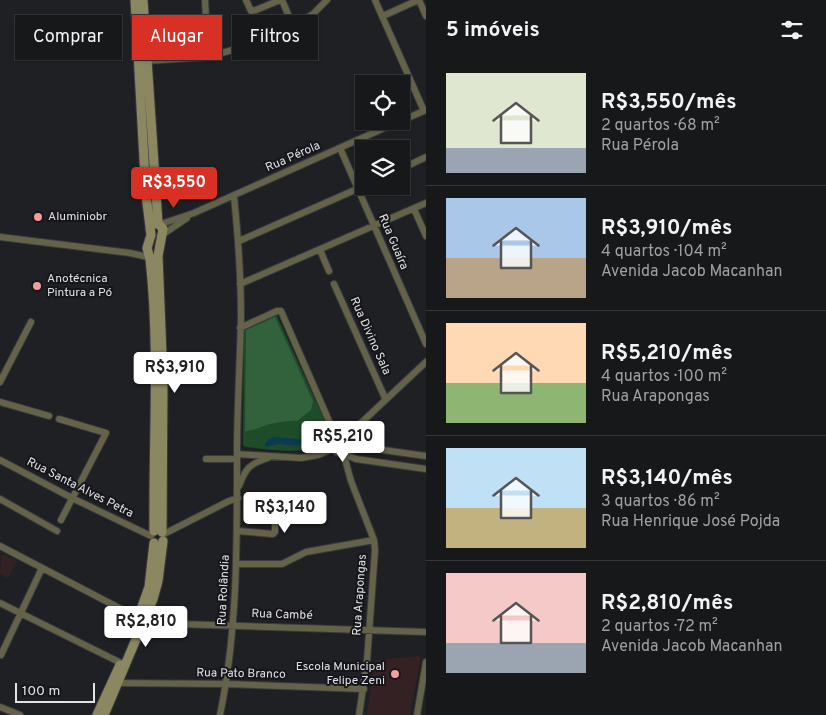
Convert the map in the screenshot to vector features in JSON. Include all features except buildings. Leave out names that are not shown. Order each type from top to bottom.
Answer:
[{"type":"main road","points":[[104,715],[141,620],[158,536],[155,320],[135,0]]},
{"type":"main road","points":[[143,0],[146,61],[162,236],[151,255]]},
{"type":"main road","points":[[150,229],[151,225],[160,224]]},
{"type":"main road","points":[[97,715],[141,620]]},
{"type":"street","points":[[205,0],[206,15]]},
{"type":"street","points":[[246,0],[251,11],[281,0],[288,15]]},
{"type":"street","points":[[311,15],[328,0]]},
{"type":"street","points":[[375,0],[425,110]]},
{"type":"street","points":[[383,16],[418,0],[426,16]]},
{"type":"street","points":[[146,61],[162,60]]},
{"type":"street","name":"Rua Pérola","points":[[410,117],[425,110]]},
{"type":"street","name":"Rua Pérola","points":[[160,224],[194,213],[234,196],[381,130]]},
{"type":"street","name":"Rua Guaíra","points":[[340,148],[355,176]]},
{"type":"street","points":[[410,165],[426,158]]},
{"type":"street","points":[[238,241],[355,190]]},
{"type":"street","name":"Rua Guaíra","points":[[364,195],[374,227],[426,344]]},
{"type":"street","name":"Rua Rolândia","points":[[220,715],[234,625],[238,531],[237,456],[240,284],[234,196]]},
{"type":"street","points":[[240,284],[426,203]]},
{"type":"street","points":[[414,209],[426,236]]},
{"type":"street","name":"Rua Pérola","points":[[162,236],[194,213]]},
{"type":"street","points":[[0,237],[151,255]]},
{"type":"street","points":[[320,250],[329,272]]},
{"type":"street","name":"Rua Divino Sala","points":[[334,284],[386,398]]},
{"type":"street","points":[[240,328],[277,311],[281,311],[336,437]]},
{"type":"street","points":[[0,382],[31,322]]},
{"type":"street","points":[[345,438],[426,362]]},
{"type":"street","points":[[0,402],[49,416]]},
{"type":"street","points":[[59,419],[106,433],[61,520]]},
{"type":"street","points":[[336,437],[345,438]]},
{"type":"street","points":[[332,449],[332,442],[336,437]]},
{"type":"street","points":[[345,438],[348,445]]},
{"type":"street","points":[[343,452],[348,445]]},
{"type":"street","points":[[348,445],[426,456]]},
{"type":"street","points":[[332,449],[338,453],[343,452],[356,458],[426,469]]},
{"type":"street","points":[[206,459],[237,456],[310,457],[332,449]]},
{"type":"street","name":"Rua Arapongas","points":[[343,452],[351,481],[374,540],[375,550],[364,689],[359,715]]},
{"type":"street","points":[[158,536],[229,501],[238,494],[244,474],[250,465],[271,457]]},
{"type":"street","name":"Rua Santa Alves Petra","points":[[0,460],[72,498],[158,536]]},
{"type":"street","points":[[0,499],[56,531]]},
{"type":"street","points":[[238,531],[273,534],[275,532],[275,508],[278,506],[306,508]]},
{"type":"street","points":[[237,564],[282,564],[306,552],[374,540]]},
{"type":"street","points":[[0,546],[141,620]]},
{"type":"street","points":[[1,655],[42,568]]},
{"type":"street","points":[[0,603],[121,663]]},
{"type":"street","name":"Rua Cambé","points":[[141,620],[148,623],[426,632]]},
{"type":"street","points":[[426,662],[417,713],[426,711]]},
{"type":"street","name":"Rua Pato Branco","points":[[118,683],[226,684],[364,689]]},
{"type":"street","points":[[0,706],[20,715]]},
{"type":"shaded area","points":[[1,553],[17,561],[8,578],[0,574]]},
{"type":"shaded area","name":"Escola Municipal Felipe Zeni","points":[[421,656],[410,715],[367,715],[375,660]]},
{"type":"green space","points":[[276,314],[329,430],[330,435],[324,446],[285,451],[246,447],[243,445],[244,328]]},
{"type":"green space","points":[[275,317],[313,401],[311,410],[297,421],[279,422],[245,431],[246,330]]},
{"type":"water","points":[[275,437],[299,439],[303,440],[303,443],[297,446],[279,444],[265,447],[265,443],[269,439]]},
{"type":"place","name":"Aluminiobr","points":[[38,217]]},
{"type":"place","name":"Anotécnica Pintura a Pó","points":[[37,286]]},
{"type":"place","name":"Escola Municipal Felipe Zeni","points":[[395,674]]}]
